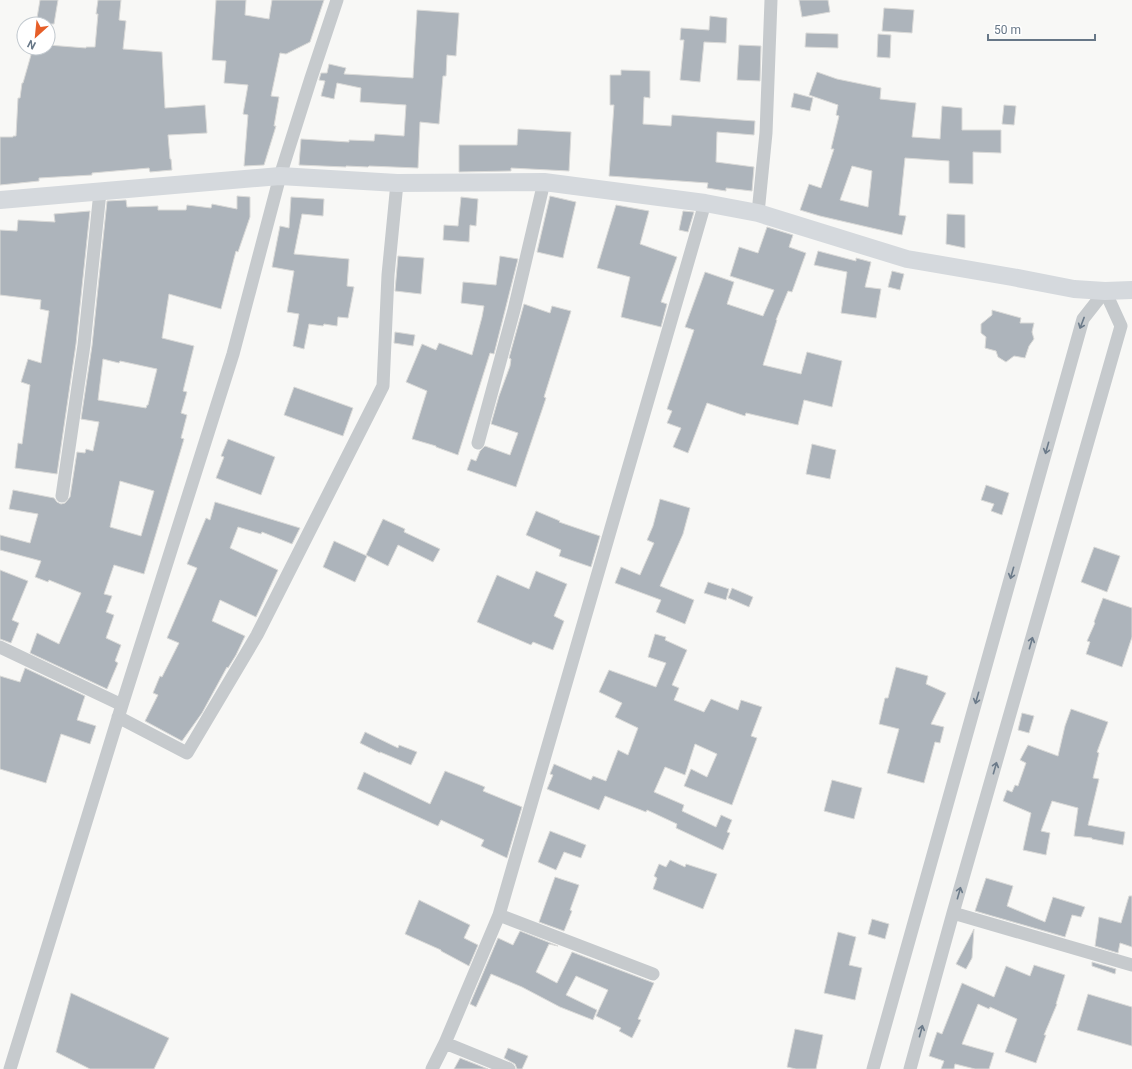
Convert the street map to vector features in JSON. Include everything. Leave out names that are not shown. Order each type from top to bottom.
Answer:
[{"type":"street","points":[[10,1069],[120,711],[233,354],[280,176],[337,0]]},
{"type":"street","points":[[758,213],[766,133],[771,0]]},
{"type":"street","points":[[0,200],[280,176],[397,183],[544,182],[706,203],[758,213],[907,259],[1074,289],[1105,291],[1132,290]]},
{"type":"street","points":[[478,443],[514,310],[544,182]]},
{"type":"street","points":[[0,647],[120,711],[187,753],[257,635],[384,386],[388,275],[397,183]]},
{"type":"street","points":[[62,496],[84,345],[100,192]]},
{"type":"street","points":[[432,1069],[445,1043],[499,915],[706,203]]},
{"type":"street","points":[[910,1069],[953,913],[1121,326],[1105,291]]},
{"type":"street","points":[[873,1069],[1082,319],[1105,291]]},
{"type":"street","points":[[953,913],[1132,965]]},
{"type":"street","points":[[499,915],[653,974]]},
{"type":"street","points":[[445,1043],[509,1069]]},
{"type":"building","points":[[40,0],[58,0],[55,16],[37,16]]},
{"type":"building","points":[[98,0],[121,0],[119,20],[126,21],[123,49],[162,52],[165,108],[205,105],[207,133],[168,135],[172,170],[150,172],[149,168],[92,173],[92,175],[39,178],[39,181],[0,185],[0,137],[16,136],[18,98],[20,98],[22,83],[31,56],[56,56],[56,46],[86,48],[95,47],[98,14],[96,14]]},
{"type":"building","points":[[216,0],[246,0],[245,15],[269,19],[272,0],[324,0],[310,42],[286,54],[280,53],[271,96],[279,97],[274,126],[276,126],[264,165],[244,166],[248,115],[243,114],[248,85],[224,83],[226,61],[212,60]]},
{"type":"building","points":[[799,0],[828,0],[830,12],[802,17]]},
{"type":"building","points":[[884,8],[914,10],[912,33],[882,31]]},
{"type":"building","points":[[417,10],[459,13],[456,56],[447,55],[446,76],[443,76],[439,124],[420,122],[418,168],[299,165],[301,139],[349,142],[349,140],[374,141],[375,134],[404,136],[406,105],[360,102],[361,88],[337,83],[334,99],[321,96],[325,81],[319,80],[321,73],[327,73],[329,64],[346,68],[344,74],[413,78]]},
{"type":"building","points":[[710,16],[727,18],[726,43],[704,42],[700,82],[680,80],[684,40],[680,40],[681,28],[709,30]]},
{"type":"building","points":[[806,33],[838,34],[838,48],[805,47]]},
{"type":"building","points":[[878,34],[891,35],[890,58],[877,57]]},
{"type":"building","points":[[739,45],[761,46],[760,81],[737,80]]},
{"type":"building","points":[[621,70],[650,71],[650,98],[644,97],[643,124],[671,126],[672,115],[755,121],[754,135],[717,132],[716,162],[754,167],[752,191],[726,188],[726,191],[707,188],[708,183],[609,176],[614,105],[610,105],[610,75],[621,75]]},
{"type":"building","points":[[817,72],[837,79],[881,88],[880,99],[916,103],[912,137],[940,139],[942,106],[962,108],[962,130],[1001,130],[1001,153],[973,152],[973,184],[949,183],[949,161],[905,158],[899,215],[906,216],[902,235],[800,210],[809,184],[821,188],[834,149],[831,149],[839,116],[836,115],[838,105],[809,95]],"holes":[[[852,166],[872,171],[868,207],[840,200]]]},
{"type":"building","points":[[794,93],[813,98],[810,111],[791,107]]},
{"type":"building","points":[[1004,105],[1016,106],[1014,125],[1002,124]]},
{"type":"building","points":[[518,129],[571,132],[569,171],[511,168],[511,171],[459,172],[459,145],[517,145]]},
{"type":"building","points":[[237,196],[250,197],[250,217],[238,252],[236,251],[221,309],[169,294],[162,338],[194,346],[183,391],[187,392],[181,413],[187,415],[181,438],[184,439],[144,574],[114,565],[104,594],[112,596],[106,612],[114,615],[106,638],[121,645],[115,661],[118,663],[107,689],[30,653],[37,633],[59,644],[81,593],[49,580],[48,582],[35,577],[41,561],[0,550],[0,535],[30,543],[38,514],[9,509],[13,490],[54,498],[61,504],[65,503],[70,497],[77,452],[85,453],[86,449],[93,451],[99,422],[81,419],[92,346],[107,201],[126,200],[127,207],[158,206],[158,210],[186,210],[187,205],[211,208],[212,204],[237,209]],"holes":[[[103,359],[157,369],[146,408],[98,400]],[[120,481],[154,491],[141,536],[110,527]]]},
{"type":"building","points":[[550,196],[576,202],[563,258],[537,252]]},
{"type":"building","points":[[291,197],[324,199],[323,216],[302,214],[294,254],[349,259],[347,286],[354,287],[348,318],[338,317],[337,326],[309,324],[304,349],[293,346],[299,314],[287,312],[294,271],[272,267],[280,226],[289,228]]},
{"type":"building","points":[[461,197],[478,199],[476,226],[470,225],[469,242],[443,240],[444,225],[458,226]]},
{"type":"building","points":[[616,205],[649,211],[640,244],[677,257],[661,302],[667,304],[661,327],[621,317],[630,277],[597,268]]},
{"type":"building","points":[[90,211],[76,344],[57,474],[15,468],[18,443],[22,444],[30,385],[21,382],[28,359],[41,363],[49,311],[40,309],[41,300],[0,295],[0,230],[17,231],[18,220],[55,222],[54,214]]},
{"type":"building","points":[[683,211],[694,212],[688,232],[679,230]]},
{"type":"building","points":[[947,214],[965,215],[965,248],[946,244]]},
{"type":"building","points":[[767,227],[793,235],[789,247],[806,253],[792,292],[788,291],[776,320],[763,365],[801,374],[807,352],[842,361],[832,407],[804,400],[798,425],[746,413],[745,416],[707,403],[688,453],[673,447],[681,428],[667,423],[672,411],[667,409],[694,330],[685,327],[705,272],[734,282],[727,304],[763,316],[774,290],[730,276],[739,247],[758,253]]},
{"type":"building","points":[[818,251],[856,261],[856,258],[871,262],[865,287],[881,289],[876,318],[841,313],[847,272],[814,265]]},
{"type":"building","points":[[398,256],[424,258],[421,294],[395,291]]},
{"type":"building","points":[[500,256],[518,259],[494,354],[490,353],[458,455],[436,446],[412,439],[427,391],[406,382],[422,344],[436,350],[439,343],[472,355],[484,306],[461,303],[463,282],[496,285]]},
{"type":"building","points":[[892,271],[904,274],[900,290],[888,287]]},
{"type":"building","points":[[524,304],[550,313],[552,306],[571,311],[544,397],[546,398],[516,487],[467,470],[471,459],[476,461],[480,451],[485,446],[510,455],[518,433],[491,424],[510,366],[511,359],[509,358]]},
{"type":"building","points":[[992,310],[1021,318],[1020,323],[1034,323],[1032,332],[1034,339],[1029,346],[1025,358],[1014,356],[1006,362],[998,357],[996,351],[985,348],[986,337],[981,333],[981,324],[992,315]]},
{"type":"building","points":[[395,332],[415,335],[413,346],[394,343]]},
{"type":"building","points":[[294,387],[353,408],[343,436],[284,415]]},
{"type":"building","points":[[228,439],[275,457],[261,495],[216,478],[224,457],[221,456]]},
{"type":"building","points":[[812,444],[836,450],[830,479],[806,474]]},
{"type":"building","points":[[986,485],[1009,493],[1002,515],[991,511],[994,504],[981,500]]},
{"type":"building","points":[[660,499],[690,508],[683,534],[660,586],[694,600],[685,624],[656,612],[661,600],[615,583],[621,567],[640,575],[654,543],[647,540],[653,526]]},
{"type":"building","points":[[215,502],[300,528],[292,544],[262,532],[261,534],[238,527],[230,548],[278,570],[256,617],[220,600],[212,621],[245,636],[236,655],[228,668],[227,667],[202,713],[182,741],[145,721],[158,695],[153,693],[160,676],[162,677],[179,643],[167,638],[197,568],[187,564],[206,518],[210,520]]},
{"type":"building","points":[[536,511],[560,521],[559,522],[600,536],[591,567],[559,556],[561,550],[526,535]]},
{"type":"building","points":[[383,519],[405,529],[404,532],[440,549],[433,562],[398,545],[388,566],[366,555]]},
{"type":"building","points":[[334,541],[367,556],[355,582],[323,567]]},
{"type":"building","points":[[1094,547],[1120,556],[1107,592],[1081,582]]},
{"type":"building","points":[[0,570],[28,581],[12,620],[19,623],[11,643],[0,639]]},
{"type":"building","points":[[536,571],[567,584],[554,616],[564,621],[553,650],[533,642],[531,645],[477,622],[497,575],[529,589]]},
{"type":"building","points":[[708,582],[729,589],[726,600],[704,593]]},
{"type":"building","points":[[732,588],[753,597],[749,607],[728,598]]},
{"type":"building","points":[[1103,598],[1132,608],[1132,637],[1122,667],[1086,654],[1090,642],[1087,641],[1095,623],[1094,622]]},
{"type":"building","points":[[655,634],[666,637],[665,640],[687,650],[672,685],[679,688],[674,700],[704,712],[711,699],[738,710],[741,700],[762,707],[751,736],[757,738],[732,805],[684,786],[691,769],[707,777],[717,754],[695,744],[685,775],[665,767],[654,792],[684,805],[682,811],[716,827],[721,815],[732,820],[727,832],[730,833],[723,850],[676,828],[677,824],[647,810],[646,812],[605,796],[599,810],[547,789],[553,775],[550,774],[554,764],[591,780],[593,776],[606,781],[618,750],[628,755],[638,728],[615,717],[622,703],[599,692],[609,670],[656,687],[666,663],[648,657]]},
{"type":"building","points":[[896,667],[928,676],[926,684],[946,693],[931,724],[944,727],[940,743],[935,742],[924,783],[887,773],[899,729],[879,724],[885,698],[888,698]]},
{"type":"building","points":[[25,668],[85,696],[77,720],[96,726],[90,744],[61,734],[46,783],[0,769],[0,676],[20,682]]},
{"type":"building","points":[[1071,709],[1108,722],[1097,752],[1099,753],[1093,778],[1099,779],[1088,825],[1125,832],[1123,845],[1092,838],[1074,836],[1078,808],[1052,801],[1041,831],[1050,833],[1046,855],[1023,850],[1031,813],[1003,801],[1007,790],[1012,792],[1015,785],[1018,786],[1026,763],[1020,760],[1028,745],[1058,756],[1065,726]]},
{"type":"building","points":[[1022,713],[1034,716],[1029,733],[1018,730]]},
{"type":"building","points":[[365,732],[398,748],[399,745],[417,752],[411,765],[380,753],[360,743]]},
{"type":"building","points":[[445,771],[485,787],[483,791],[522,807],[507,858],[481,846],[484,840],[441,820],[438,826],[357,789],[364,772],[430,804]]},
{"type":"building","points":[[832,780],[862,788],[854,819],[824,811]]},
{"type":"building","points":[[550,831],[586,845],[581,858],[564,852],[556,870],[538,862]]},
{"type":"building","points":[[670,860],[685,867],[686,864],[717,874],[703,909],[653,889],[657,878],[654,876],[659,864],[666,867]]},
{"type":"building","points":[[555,877],[579,885],[570,910],[572,911],[564,931],[539,922]]},
{"type":"building","points":[[986,878],[1013,886],[1007,906],[1045,922],[1053,897],[1085,907],[1081,917],[1072,915],[1065,937],[975,911]]},
{"type":"building","points":[[1129,896],[1132,896],[1132,947],[1120,943],[1118,953],[1095,946],[1099,917],[1121,923]]},
{"type":"building","points":[[419,900],[470,925],[464,938],[478,945],[469,966],[441,950],[405,934]]},
{"type":"building","points":[[872,919],[889,924],[885,939],[868,934]]},
{"type":"building","points":[[974,929],[972,958],[966,969],[956,964]]},
{"type":"building","points":[[520,931],[558,946],[549,944],[536,972],[557,983],[572,952],[654,983],[638,1019],[641,1020],[632,1038],[619,1031],[621,1028],[596,1016],[608,990],[576,976],[566,995],[597,1010],[593,1020],[560,1007],[522,987],[491,974],[476,1007],[470,1004],[498,938],[513,945]]},
{"type":"building","points":[[838,932],[856,937],[849,965],[862,968],[855,1000],[824,993]]},
{"type":"building","points":[[1092,962],[1116,969],[1115,974],[1092,966]]},
{"type":"building","points":[[1034,965],[1065,975],[1057,1004],[1044,1035],[1046,1035],[1036,1063],[1005,1052],[1017,1019],[990,1007],[989,1009],[978,1004],[962,1044],[994,1053],[989,1069],[975,1069],[955,1064],[954,1069],[941,1069],[944,1061],[929,1056],[937,1032],[942,1034],[962,983],[994,997],[1006,966],[1030,976]]},
{"type":"building","points":[[71,993],[169,1038],[154,1069],[90,1069],[56,1052]]},
{"type":"building","points":[[1088,994],[1132,1007],[1132,1046],[1077,1030]]},
{"type":"building","points":[[795,1029],[823,1035],[816,1069],[796,1069],[787,1067]]},
{"type":"building","points":[[508,1048],[528,1056],[522,1069],[517,1069],[515,1064],[504,1058]]},
{"type":"building","points":[[460,1058],[488,1069],[454,1069]]}]
